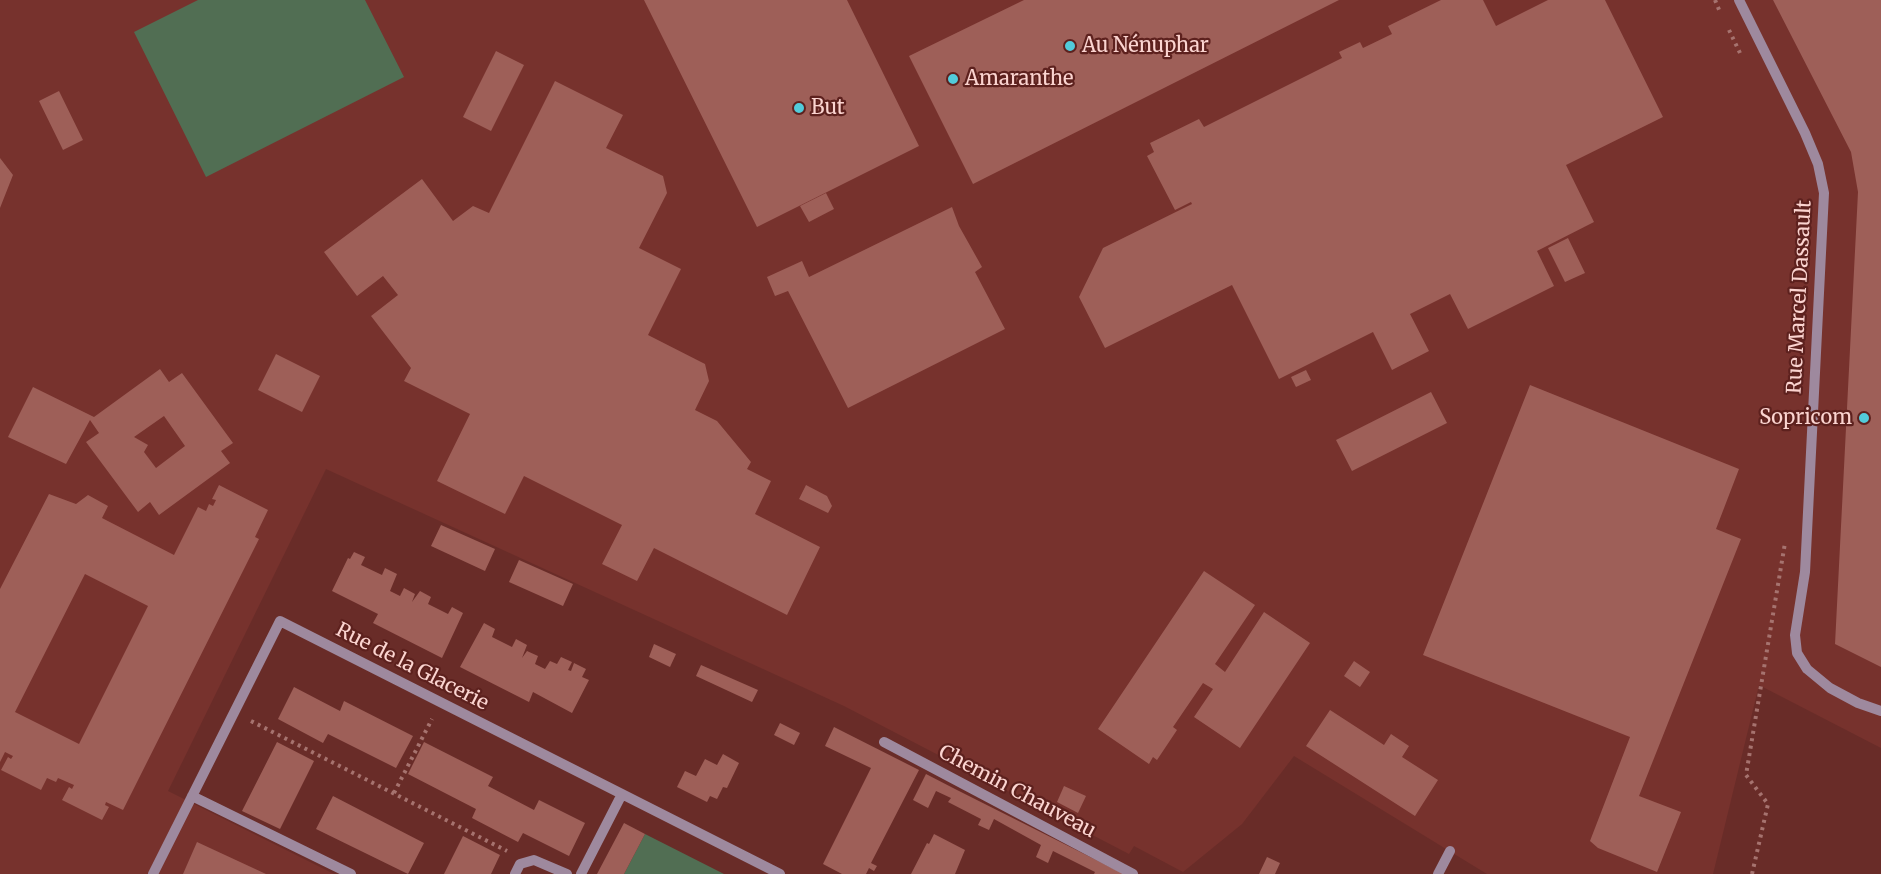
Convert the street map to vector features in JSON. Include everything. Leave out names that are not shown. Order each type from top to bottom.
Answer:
[{"type":"street","name":"Rue Marcel Dassault","points":[[1739,0],[1805,132],[1818,164],[1824,193],[1804,572],[1795,635],[1797,653],[1807,669],[1830,688],[1858,703],[1881,711]]},
{"type":"street","name":"Rue de la Glacerie","points":[[153,874],[280,621],[780,874]]},
{"type":"street","name":"Chemin Chauveau","points":[[884,742],[1133,874]]},
{"type":"street","points":[[581,874],[622,794]]},
{"type":"street","points":[[192,796],[351,874]]},
{"type":"street","points":[[1438,874],[1450,851]]},
{"type":"street","points":[[515,874],[520,864],[534,860],[567,874]]},
{"type":"path","points":[[1714,0],[1746,63]]},
{"type":"path","points":[[1752,874],[1768,804],[1746,776],[1785,542]]},
{"type":"path","points":[[394,793],[441,702]]},
{"type":"path","points":[[234,713],[526,861]]},
{"type":"shaded area","points":[[0,0],[1881,0],[1881,748],[1759,685],[1713,874],[1487,874],[1294,756],[1242,824],[1183,872],[1134,846],[1129,854],[844,706],[326,469],[168,791],[334,874],[0,874]]},
{"type":"green space","points":[[198,0],[365,0],[404,77],[206,177],[134,32]]},
{"type":"green space","points":[[645,834],[724,874],[624,874]]},
{"type":"building","name":"But","points":[[644,0],[847,0],[919,146],[757,227]]},
{"type":"building","points":[[1024,0],[1339,0],[973,184],[909,56]]},
{"type":"building","points":[[1441,0],[1483,0],[1496,26],[1548,0],[1605,0],[1663,117],[1566,165],[1594,222],[1537,251],[1554,286],[1468,329],[1450,294],[1410,314],[1429,351],[1392,370],[1373,332],[1279,379],[1232,285],[1105,348],[1079,297],[1103,248],[1192,204],[1191,202],[1175,210],[1147,156],[1154,152],[1150,143],[1199,119],[1204,127],[1342,58],[1339,52],[1360,42],[1363,48],[1392,34],[1388,26]]},
{"type":"building","name":"Sopricom","points":[[1773,0],[1881,0],[1881,667],[1835,644],[1858,192],[1851,152]]},
{"type":"building","points":[[496,51],[524,65],[491,131],[463,117]]},
{"type":"building","points":[[555,81],[623,115],[606,148],[663,176],[667,193],[639,248],[681,269],[648,335],[705,364],[709,381],[695,410],[717,421],[751,462],[747,469],[771,481],[755,514],[820,547],[787,615],[654,548],[637,581],[602,564],[622,525],[524,476],[505,514],[437,481],[470,414],[404,381],[411,368],[371,316],[398,295],[383,276],[357,296],[324,252],[422,179],[453,221],[473,206],[489,213]]},
{"type":"building","points":[[59,91],[83,140],[63,150],[39,101]]},
{"type":"building","points":[[0,158],[13,175],[0,208]]},
{"type":"building","points":[[826,193],[834,209],[809,222],[800,206]]},
{"type":"building","points":[[952,207],[959,226],[982,267],[975,272],[1005,329],[848,408],[788,291],[775,296],[767,277],[802,261],[809,277]]},
{"type":"building","points":[[1568,238],[1585,273],[1565,282],[1548,248]]},
{"type":"building","points":[[276,354],[320,376],[302,412],[258,390]]},
{"type":"building","points":[[160,369],[169,382],[182,373],[233,443],[221,451],[230,463],[159,515],[150,502],[138,512],[86,442],[99,433],[90,420],[66,464],[8,437],[33,387],[94,417]],"holes":[[[164,416],[185,446],[156,468],[144,452],[148,445],[134,437]]]},
{"type":"building","points":[[1306,370],[1311,380],[1296,387],[1291,377]]},
{"type":"building","points":[[1530,385],[1739,469],[1716,529],[1741,539],[1639,796],[1681,812],[1657,872],[1598,848],[1590,841],[1630,737],[1423,655]]},
{"type":"building","points":[[1431,392],[1447,423],[1352,471],[1336,440]]},
{"type":"building","points":[[219,485],[268,510],[255,537],[259,539],[123,810],[106,802],[105,805],[109,807],[102,820],[62,800],[69,787],[72,789],[74,785],[58,778],[56,782],[47,778],[41,790],[1,770],[8,757],[11,759],[13,756],[5,752],[0,762],[0,589],[49,494],[76,504],[88,495],[108,506],[102,518],[174,555],[198,507],[206,511],[209,504],[213,506],[216,500],[212,499]],"holes":[[[85,574],[148,606],[79,744],[15,712]]]},
{"type":"building","points":[[806,485],[827,496],[832,506],[828,513],[799,499]]},
{"type":"building","points":[[441,525],[495,549],[485,571],[431,546]]},
{"type":"building","points":[[354,552],[365,557],[361,565],[382,575],[385,568],[397,574],[390,591],[400,596],[404,588],[415,594],[412,602],[420,591],[431,597],[428,604],[448,614],[452,607],[463,613],[442,658],[373,623],[378,614],[332,591],[348,558],[350,559]]},
{"type":"building","points":[[519,560],[573,584],[563,606],[509,582]]},
{"type":"building","points":[[1204,571],[1255,605],[1215,664],[1225,672],[1264,612],[1310,643],[1240,748],[1194,717],[1213,689],[1203,683],[1173,727],[1177,730],[1157,760],[1153,757],[1149,764],[1098,729]]},
{"type":"building","points":[[484,623],[495,629],[492,637],[512,647],[516,639],[527,645],[522,658],[527,651],[538,656],[535,664],[545,669],[550,661],[557,664],[561,657],[572,662],[568,670],[571,671],[574,663],[586,669],[582,677],[589,680],[572,713],[533,692],[529,702],[460,667]]},
{"type":"building","points":[[654,644],[676,654],[670,667],[649,657]]},
{"type":"building","points":[[1354,661],[1370,672],[1360,687],[1344,676]]},
{"type":"building","points":[[701,665],[758,690],[752,702],[696,676]]},
{"type":"building","points":[[294,687],[340,711],[344,701],[413,736],[396,768],[328,734],[323,743],[278,719]]},
{"type":"building","points":[[1330,710],[1384,745],[1391,734],[1409,746],[1402,757],[1438,780],[1415,816],[1306,746]]},
{"type":"building","points":[[780,723],[800,733],[794,745],[774,735]]},
{"type":"building","points":[[834,727],[919,770],[871,863],[877,866],[874,871],[869,868],[866,874],[842,874],[823,864],[871,768],[825,746]]},
{"type":"building","points":[[277,742],[314,761],[280,829],[242,811]]},
{"type":"building","points":[[424,742],[493,777],[488,786],[534,810],[539,800],[585,823],[569,856],[523,833],[518,842],[472,818],[476,809],[408,774]]},
{"type":"building","points":[[723,754],[739,763],[727,788],[723,787],[717,799],[710,796],[707,802],[677,787],[685,771],[696,776],[705,759],[717,765]]},
{"type":"building","points":[[926,774],[1124,874],[1094,874],[1095,872],[1053,851],[1048,863],[1036,857],[1041,845],[994,819],[989,830],[978,825],[981,819],[948,802],[951,798],[936,791],[928,808],[913,800]]},
{"type":"building","points":[[1064,786],[1086,796],[1078,813],[1057,802]]},
{"type":"building","points":[[333,796],[424,843],[408,874],[316,829]]},
{"type":"building","points":[[624,823],[645,834],[624,874],[597,874]]},
{"type":"building","points":[[934,834],[965,850],[955,874],[911,874],[927,843],[929,844]]},
{"type":"building","points":[[463,836],[500,855],[491,874],[444,874]]},
{"type":"building","points":[[197,842],[266,874],[183,874]]},
{"type":"building","points":[[1267,857],[1280,863],[1275,874],[1259,874]]},
{"type":"place","name":"Au Nénuphar","points":[[1070,46]]},
{"type":"place","name":"Amaranthe","points":[[953,79]]},
{"type":"place","name":"But","points":[[799,108]]},
{"type":"place","name":"Sopricom","points":[[1864,418]]}]
